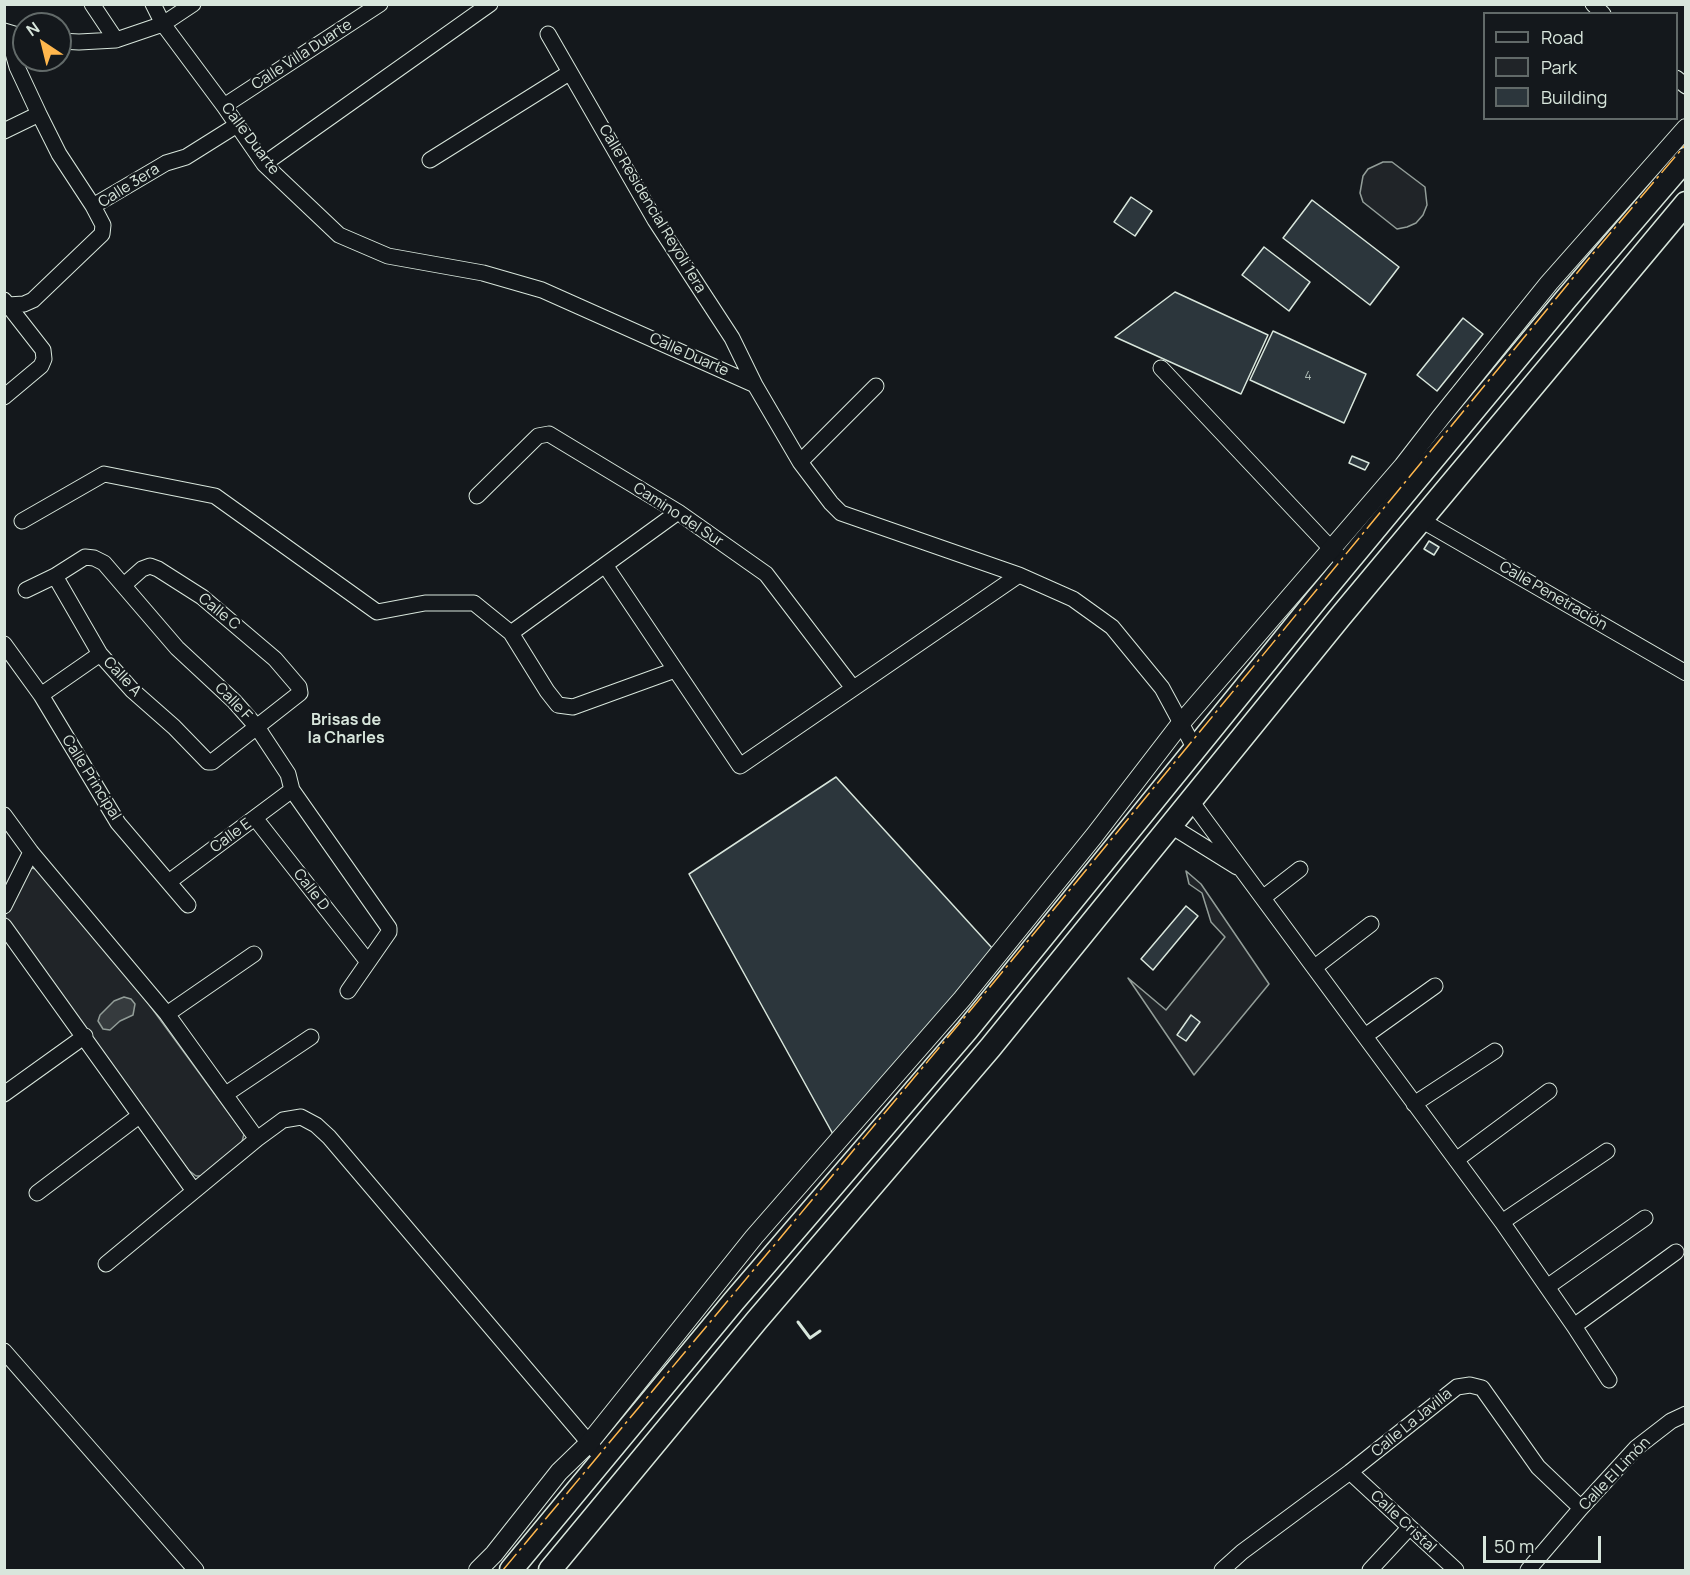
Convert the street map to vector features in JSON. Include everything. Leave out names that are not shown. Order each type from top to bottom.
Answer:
[{"type":"main road","points":[[511,1570],[596,1451],[741,1294],[960,1038],[1195,749],[1338,557],[1566,299],[1686,159]]},
{"type":"main road","points":[[550,1570],[750,1329],[990,1048],[1420,520],[1686,203]]},
{"type":"street","points":[[92,4],[116,40]]},
{"type":"street","name":"Calle Duarte","points":[[153,4],[163,24],[225,106],[264,164],[339,235],[388,256],[483,273],[542,290],[755,385]]},
{"type":"street","points":[[72,42],[116,40],[163,24],[193,4]]},
{"type":"street","name":"Calle Villa Duarte","points":[[225,106],[380,4]]},
{"type":"street","points":[[264,164],[490,4]]},
{"type":"street","points":[[6,31],[17,67],[39,114],[59,154],[93,206]]},
{"type":"street","name":"Calle Residencial Reyoli 1era","points":[[548,34],[655,220],[732,338],[755,385]]},
{"type":"street","points":[[430,160],[569,73]]},
{"type":"street","points":[[4,131],[39,114]]},
{"type":"street","name":"Calle 3era","points":[[6,304],[24,304],[33,300],[102,234],[103,225],[93,206],[166,163],[186,157],[237,125]]},
{"type":"street","points":[[478,1570],[494,1554],[559,1472],[596,1451],[754,1237],[976,981],[1094,836],[1181,723],[1338,557],[1403,466],[1549,283],[1686,128]]},
{"type":"street","points":[[4,397],[41,366],[44,359],[43,350],[6,304]]},
{"type":"street","points":[[1161,368],[1338,557]]},
{"type":"street","points":[[755,385],[800,462],[841,513],[1019,575],[1073,599],[1112,627],[1162,688],[1195,749]]},
{"type":"street","points":[[800,462],[876,386]]},
{"type":"street","name":"Camino del Sur","points":[[477,496],[538,436],[549,434],[678,512],[766,574],[853,688]]},
{"type":"street","points":[[22,521],[104,474],[215,496],[377,612],[425,603],[474,603],[511,633],[558,705],[573,707],[675,670]]},
{"type":"street","points":[[511,633],[678,512]]},
{"type":"street","name":"Calle Penetración","points":[[1420,520],[1686,673]]},
{"type":"street","name":"Calle F","points":[[26,590],[55,576],[85,557],[94,558],[104,564],[124,585],[177,648],[234,701],[257,727],[288,774],[292,790],[390,930],[368,962]]},
{"type":"street","points":[[605,565],[740,766],[1019,575]]},
{"type":"street","name":"Calle C","points":[[124,585],[142,569],[150,566],[158,569],[202,597],[275,659],[299,687],[300,693],[257,727]]},
{"type":"street","name":"Calle A","points":[[55,576],[100,654],[132,690],[174,727],[206,760],[210,762],[257,727]]},
{"type":"street","name":"Calle Principal","points":[[4,644],[41,694],[118,823],[170,881],[188,905]]},
{"type":"street","points":[[41,694],[100,654]]},
{"type":"street","name":"Calle E","points":[[170,881],[292,790]]},
{"type":"street","points":[[1191,801],[1502,1222],[1609,1380]]},
{"type":"street","points":[[4,815],[31,852],[167,1014],[257,1139]]},
{"type":"street","name":"Calle D","points":[[255,819],[368,962]]},
{"type":"street","points":[[1171,826],[1246,873]]},
{"type":"street","points":[[4,906],[31,852]]},
{"type":"street","points":[[1264,897],[1300,869]]},
{"type":"street","points":[[1315,968],[1371,924]]},
{"type":"street","points":[[4,926],[194,1191]]},
{"type":"street","points":[[167,1014],[254,954]]},
{"type":"street","points":[[348,992],[368,962]]},
{"type":"street","points":[[1365,1036],[1435,986]]},
{"type":"street","points":[[4,1094],[85,1036]]},
{"type":"street","points":[[225,1094],[311,1037]]},
{"type":"street","points":[[1414,1104],[1495,1051]]},
{"type":"street","points":[[1456,1160],[1549,1091]]},
{"type":"street","points":[[37,1193],[139,1116]]},
{"type":"street","points":[[106,1264],[257,1139],[283,1120],[301,1117],[316,1125],[329,1137],[596,1451]]},
{"type":"street","points":[[1502,1222],[1607,1151]]},
{"type":"street","points":[[1547,1287],[1645,1218]]},
{"type":"street","points":[[1574,1326],[1676,1252]]},
{"type":"street","points":[[4,1351],[196,1570]]},
{"type":"street","name":"Calle La Javilla","points":[[1222,1570],[1242,1552],[1350,1472],[1457,1387],[1470,1384],[1482,1388],[1538,1467],[1581,1508]]},
{"type":"street","name":"Calle El Limón","points":[[1528,1570],[1636,1448],[1671,1421],[1686,1414]]},
{"type":"street","name":"Calle Cristal","points":[[1350,1472],[1456,1570]]},
{"type":"street","points":[[1371,1570],[1409,1528]]},
{"type":"green space","points":[[1383,162],[1392,162],[1425,187],[1427,205],[1423,215],[1416,223],[1397,229],[1363,202],[1360,193],[1363,176],[1368,169]]},
{"type":"green space","points":[[30,868],[38,869],[137,988],[244,1134],[242,1142],[201,1176],[196,1176],[187,1169],[7,922],[6,909]]},
{"type":"green space","points":[[1186,871],[1201,884],[1269,984],[1194,1075],[1128,978],[1166,1010],[1225,937],[1211,922],[1202,893],[1189,884]]},
{"type":"shaded area","points":[[124,997],[131,999],[135,1004],[133,1015],[120,1021],[110,1030],[103,1029],[98,1021],[100,1015],[114,1001]]},
{"type":"building","points":[[1131,197],[1152,211],[1135,236],[1114,222]]},
{"type":"building","points":[[1312,200],[1399,267],[1370,305],[1283,238]]},
{"type":"building","points":[[1264,247],[1310,282],[1289,311],[1242,275]]},
{"type":"building","points":[[1175,292],[1268,335],[1241,394],[1115,337]]},
{"type":"building","points":[[1463,318],[1483,334],[1437,391],[1417,375]]},
{"type":"building","points":[[1273,331],[1366,374],[1344,423],[1250,380]]},
{"type":"building","points":[[1352,456],[1369,463],[1365,470],[1349,463]]},
{"type":"building","points":[[1429,541],[1439,547],[1434,555],[1424,549]]},
{"type":"building","points":[[836,777],[993,949],[834,1136],[689,874]]},
{"type":"building","points":[[1186,906],[1198,916],[1153,970],[1141,959]]},
{"type":"building","points":[[1191,1015],[1200,1022],[1186,1041],[1177,1035]]},
{"type":"wall","points":[[798,1322],[810,1338],[820,1331]]},
{"type":"power","points":[[503,1570],[999,976],[1591,256],[1686,144]]},
{"type":"district","name":"Brisas de la Charles","points":[[346,730]]}]
